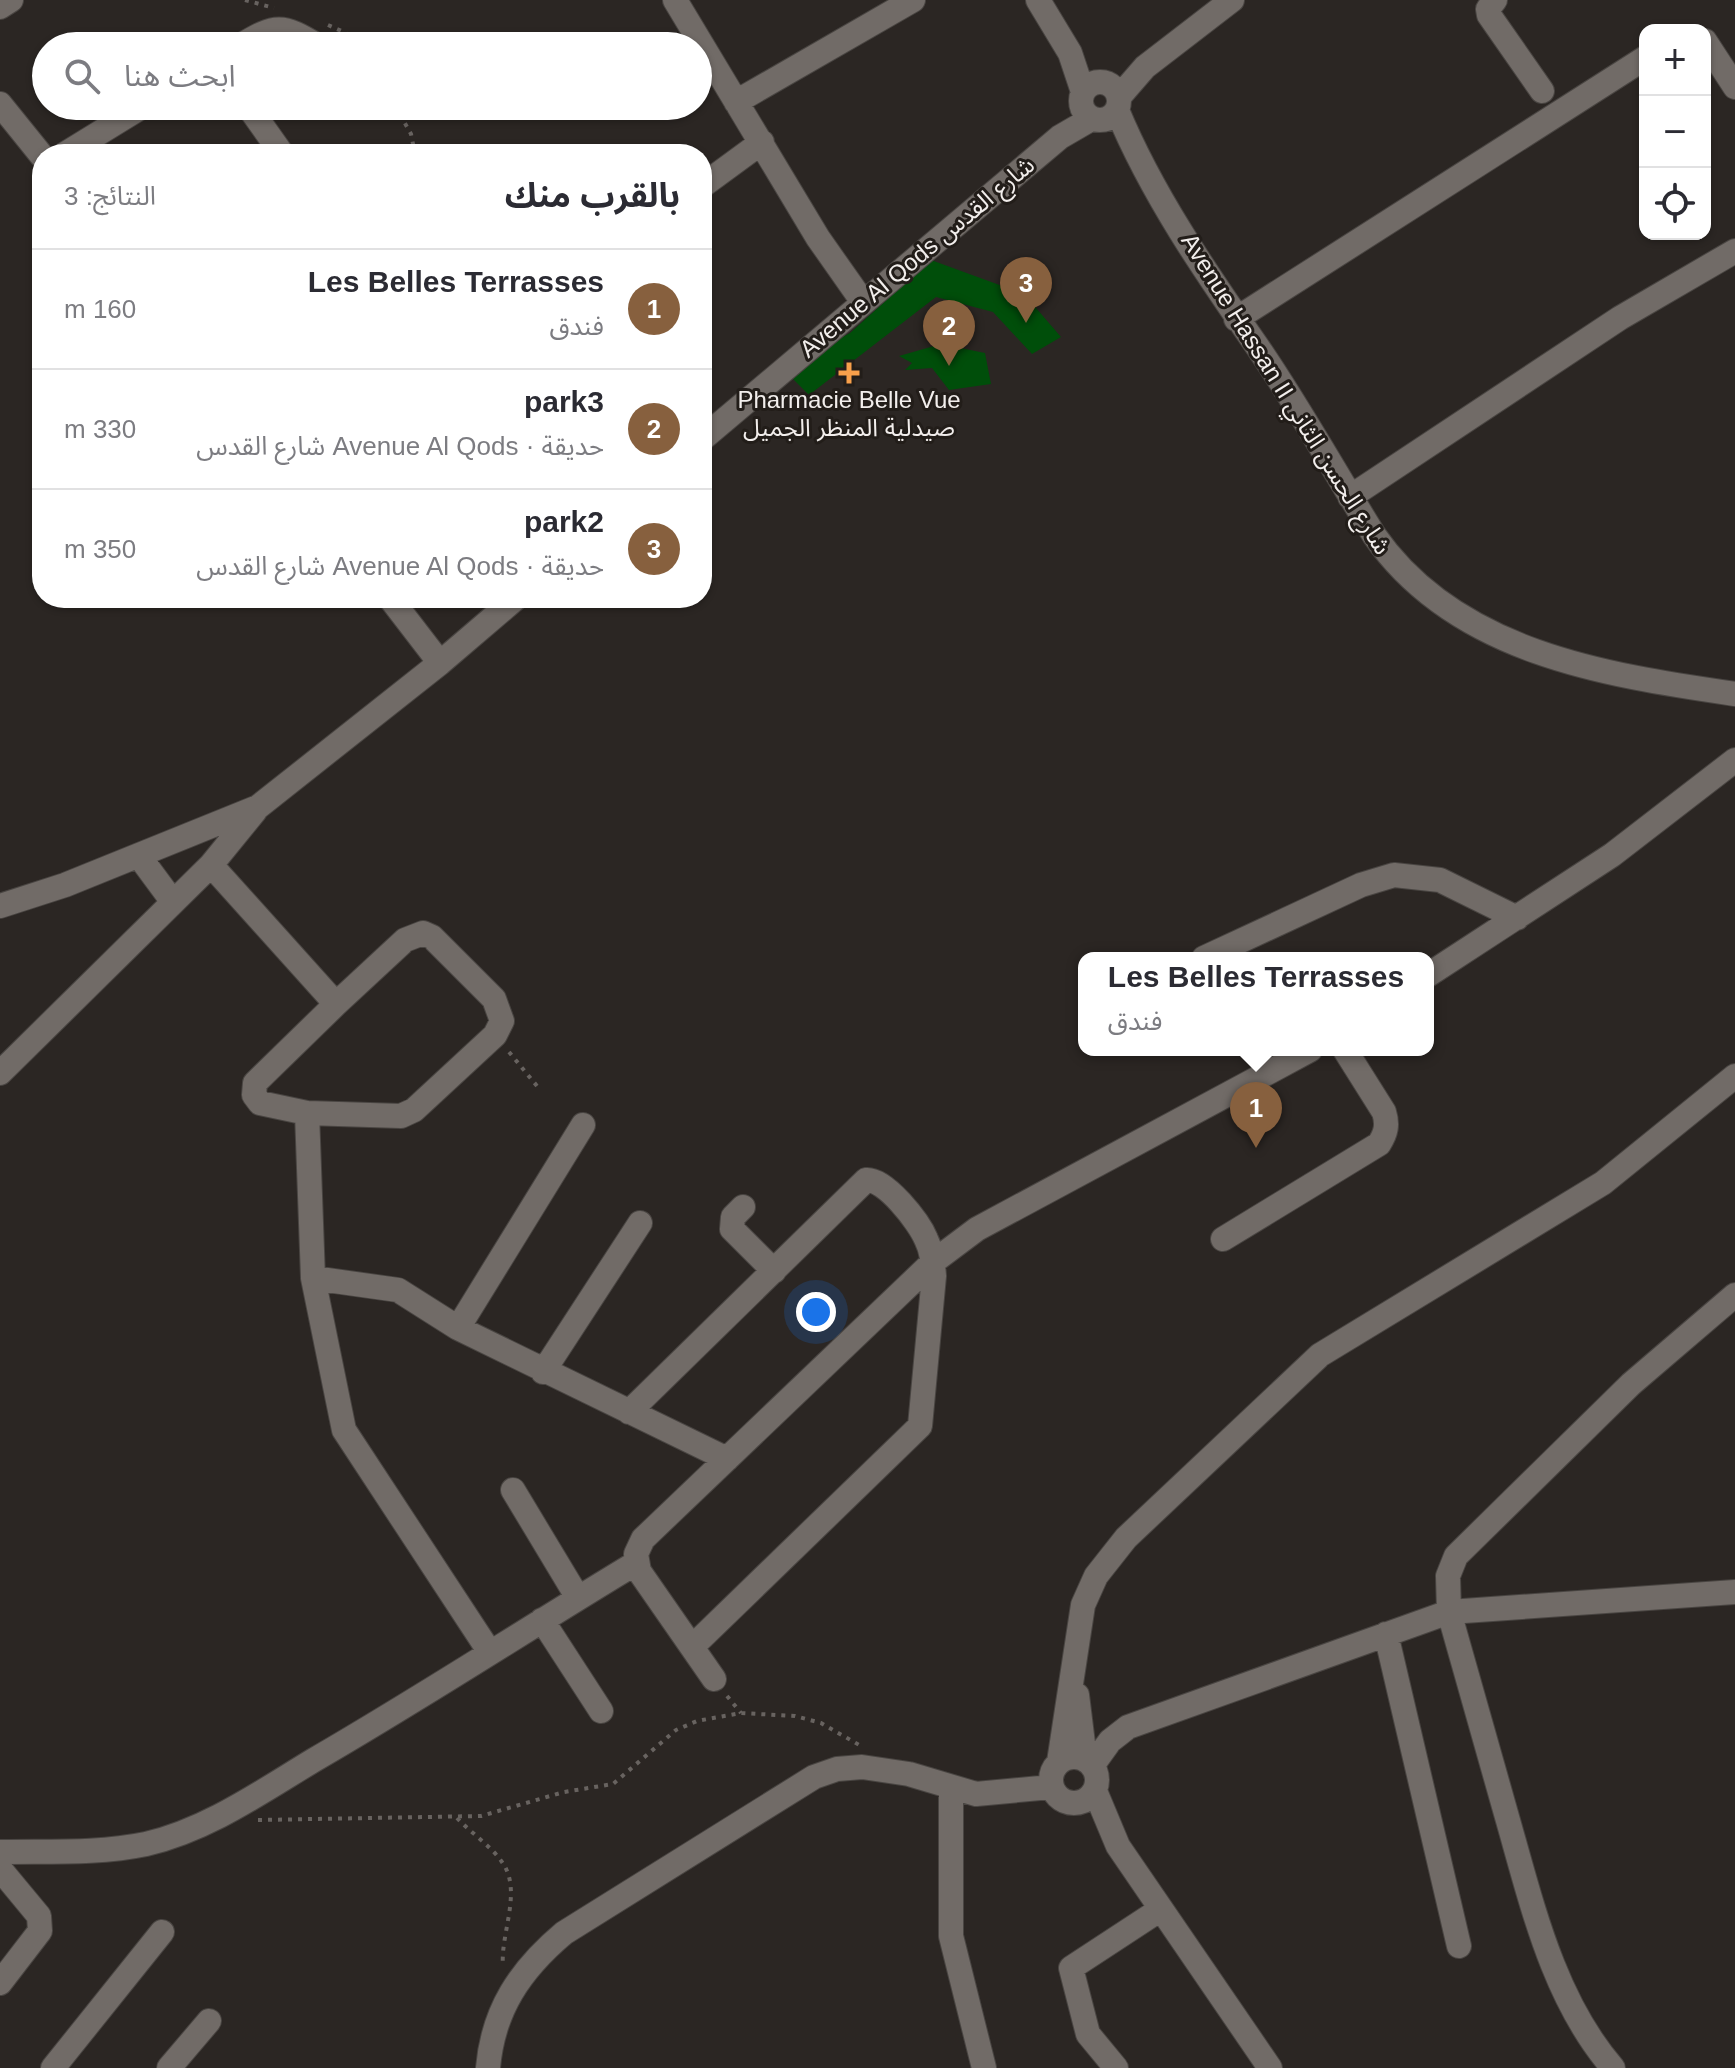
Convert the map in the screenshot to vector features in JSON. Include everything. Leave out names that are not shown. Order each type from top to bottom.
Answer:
[{"type":"street","points":[[0,7],[11,0]]},
{"type":"street","points":[[675,0],[694,32]]},
{"type":"street","points":[[736,102],[913,0]]},
{"type":"street","name":"Avenue Hassan II شارع الحسن الثاني","points":[[1038,0],[1236,319],[1394,562],[1433,597],[1483,628],[1577,667],[1735,694]]},
{"type":"street","name":"Avenue Al Qods شارع القدس","points":[[712,430],[1100,101],[1232,0]]},
{"type":"street","points":[[1495,0],[1488,9],[1489,15],[1542,91]]},
{"type":"street","points":[[264,32],[278,28],[295,32]]},
{"type":"street","points":[[1711,50],[1735,87]]},
{"type":"street","points":[[712,62],[818,238],[863,302]]},
{"type":"street","points":[[1236,319],[1639,62]]},
{"type":"street","points":[[0,104],[32,144]]},
{"type":"street","points":[[81,144],[120,120]]},
{"type":"street","points":[[258,120],[275,144]]},
{"type":"street","points":[[712,179],[762,142]]},
{"type":"street","points":[[1350,497],[1620,318],[1735,251]]},
{"type":"street","points":[[398,608],[440,663]]},
{"type":"street","points":[[0,1073],[211,865],[258,807],[504,608]]},
{"type":"street","points":[[1434,971],[1612,855],[1735,760]]},
{"type":"street","points":[[0,906],[139,856],[258,807]]},
{"type":"street","points":[[139,856],[173,902]]},
{"type":"street","points":[[211,865],[336,1004]]},
{"type":"street","points":[[1217,952],[1361,885],[1394,875],[1440,880],[1517,918]]},
{"type":"street","points":[[423,933],[432,937],[499,1005],[502,1021],[495,1035],[414,1110],[401,1116],[307,1113],[260,1103],[254,1095],[255,1083],[336,1004],[405,940],[423,933]]},
{"type":"street","points":[[714,1679],[636,1563],[638,1546],[643,1539],[933,1262],[977,1229],[1072,1175],[1299,1056]]},
{"type":"street","points":[[1223,1239],[1379,1144],[1387,1123],[1384,1112],[1349,1056]]},
{"type":"street","points":[[1095,1791],[1081,1802],[1063,1801],[1051,1787],[1053,1769],[1059,1762],[1083,1605],[1096,1576],[1126,1538],[1320,1355],[1603,1183],[1735,1076]]},
{"type":"street","points":[[307,1113],[313,1278],[344,1430],[489,1651]]},
{"type":"street","points":[[458,1328],[583,1125]]},
{"type":"street","points":[[629,1412],[861,1184],[872,1179],[883,1184],[923,1231],[933,1262],[925,1405],[920,1426],[692,1647]]},
{"type":"street","points":[[743,1207],[733,1217],[732,1229],[774,1271]]},
{"type":"street","points":[[543,1372],[640,1223]]},
{"type":"street","points":[[313,1278],[398,1290],[458,1328],[543,1372],[727,1459]]},
{"type":"street","points":[[1613,2068],[1596,2048],[1566,1995],[1539,1928],[1449,1612],[1448,1576],[1456,1556],[1631,1384],[1735,1295]]},
{"type":"street","points":[[513,1490],[578,1598]]},
{"type":"street","points":[[0,1852],[120,1848],[176,1835],[212,1820],[421,1697],[489,1651],[636,1563]]},
{"type":"street","points":[[1089,1763],[1128,1727],[1449,1612],[1735,1592]]},
{"type":"street","points":[[542,1620],[601,1711]]},
{"type":"street","points":[[1386,1634],[1459,1946]]},
{"type":"street","points":[[1073,1658],[1089,1763],[1097,1783],[1095,1791],[1118,1846],[1270,2068]]},
{"type":"street","points":[[1059,1762],[1077,1757],[1089,1763]]},
{"type":"street","points":[[488,2068],[490,2047],[508,1992],[532,1960],[564,1933],[814,1777],[837,1769],[887,1769],[976,1794],[1051,1787]]},
{"type":"street","points":[[951,1789],[951,1936],[984,2068]]},
{"type":"street","points":[[1072,1803],[1118,1846]]},
{"type":"street","points":[[0,1869],[39,1916],[41,1925],[40,1931],[0,1983]]},
{"type":"street","points":[[1091,2068],[1088,2034],[1071,1968],[1161,1909]]},
{"type":"street","points":[[53,2068],[162,1932]]},
{"type":"street","points":[[169,2068],[209,2021]]},
{"type":"street","points":[[1088,2034],[1116,2068]]},
{"type":"path","points":[[403,120],[413,144]]},
{"type":"path","points":[[495,1035],[537,1086]]},
{"type":"path","points":[[212,1820],[457,1818],[504,1811],[564,1792],[613,1784],[676,1730],[697,1721],[741,1713],[768,1712],[821,1723],[845,1735],[887,1769]]},
{"type":"path","points":[[457,1818],[502,1862],[508,1874],[510,1904],[502,1956],[508,1992]]},
{"type":"green space","points":[[931,260],[1024,294],[1061,337],[1032,354],[993,312],[936,297],[809,395],[783,369],[850,333]]},
{"type":"green space","points":[[941,344],[985,353],[991,384],[949,390],[932,368],[905,370],[912,363],[899,356]]},
{"type":"place","name":"park2","points":[[1026,323]]},
{"type":"place","name":"park3","points":[[949,366]]},
{"type":"place","name":"Pharmacie Belle Vue صيدلية المنظر الجميل","points":[[849,373]]},
{"type":"place","name":"Les Belles Terrasses","points":[[1256,1148]]}]
